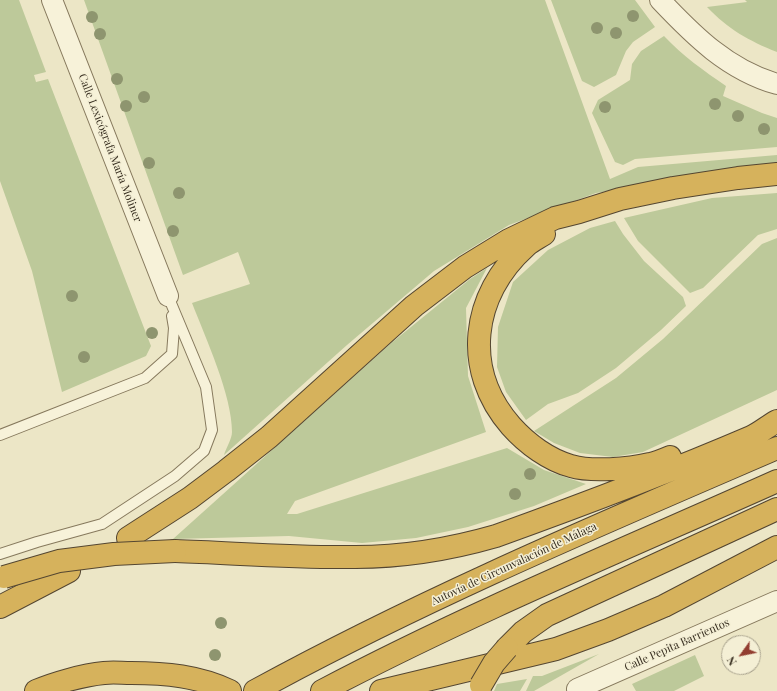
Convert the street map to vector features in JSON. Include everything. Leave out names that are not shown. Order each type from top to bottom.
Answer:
[{"type":"highway","points":[[128,538],[190,498],[269,437],[414,306],[465,267],[509,240],[555,218],[620,199],[672,188],[777,174]]},
{"type":"highway","points":[[579,212],[527,245],[507,266],[490,293],[479,327],[479,357],[487,388],[501,415],[521,438],[548,456],[571,466],[594,470],[650,464],[748,428],[773,423]]},
{"type":"highway","points":[[2,577],[59,561],[114,554],[175,551],[355,557],[388,556],[472,543],[531,524],[671,471],[754,436],[773,423]]},
{"type":"highway","name":"Autovía de Circunvalación de Málaga","points":[[255,691],[386,623],[571,537],[777,448]]},
{"type":"highway","points":[[322,691],[375,663],[512,597],[655,536],[777,481]]},
{"type":"highway","points":[[480,688],[494,663],[523,632],[547,615],[777,509]]},
{"type":"highway","points":[[381,691],[556,649],[608,630],[664,606],[777,547]]},
{"type":"highway","points":[[0,607],[69,571]]},
{"type":"highway","points":[[36,691],[54,684],[104,673],[159,673],[181,676],[207,682],[230,691]]},
{"type":"street","name":"Calle Lexicógrafa María Moliner","points":[[52,0],[168,296]]},
{"type":"street","points":[[660,0],[692,34],[723,59],[766,81],[777,84]]},
{"type":"street","name":"Calle Pepita Barrientos","points":[[577,689],[777,601]]},
{"type":"lane","points":[[0,435],[148,376],[172,354],[174,328],[168,296]]},
{"type":"lane","points":[[0,554],[102,524],[175,476],[204,451],[212,430],[206,386],[168,296]]},
{"type":"green space","points":[[0,0],[19,0],[46,72],[34,75],[36,82],[48,79],[151,346],[146,356],[62,392],[32,271],[0,181]]},
{"type":"green space","points":[[84,0],[545,0],[610,179],[638,167],[777,155],[777,165],[596,193],[509,225],[434,271],[347,345],[224,455],[232,432],[228,401],[211,350],[192,303],[250,284],[238,252],[183,275]]},
{"type":"green space","points":[[551,0],[635,0],[655,27],[633,42],[626,51],[616,75],[594,87],[582,81]]},
{"type":"green space","points":[[745,0],[777,0],[777,52],[739,34],[707,7],[747,2]]},
{"type":"green space","points":[[664,36],[694,63],[726,86],[723,96],[777,118],[777,147],[635,159],[623,165],[615,162],[592,113],[598,100],[630,80],[632,64],[641,51]]},
{"type":"green space","points":[[777,193],[777,229],[758,235],[703,288],[690,293],[638,241],[624,218],[712,198]]},
{"type":"green space","points":[[615,221],[644,261],[683,297],[686,306],[661,330],[616,368],[578,393],[548,404],[526,420],[506,392],[497,367],[498,327],[513,282],[548,250],[590,228]]},
{"type":"green space","points":[[777,238],[777,390],[643,452],[613,457],[580,453],[554,443],[534,431],[616,378],[663,339],[762,244]]},
{"type":"green space","points":[[487,268],[466,308],[468,376],[486,432],[295,501],[287,514],[297,514],[507,448],[544,470],[586,484],[534,506],[468,527],[416,538],[362,543],[289,536],[173,539],[390,344],[470,279]]},
{"type":"green space","points":[[599,654],[534,691],[526,691],[533,676],[542,676]]},
{"type":"green space","points":[[695,655],[704,676],[674,691],[636,691],[632,684]]},
{"type":"green space","points":[[527,679],[520,691],[494,691],[497,684]]}]
